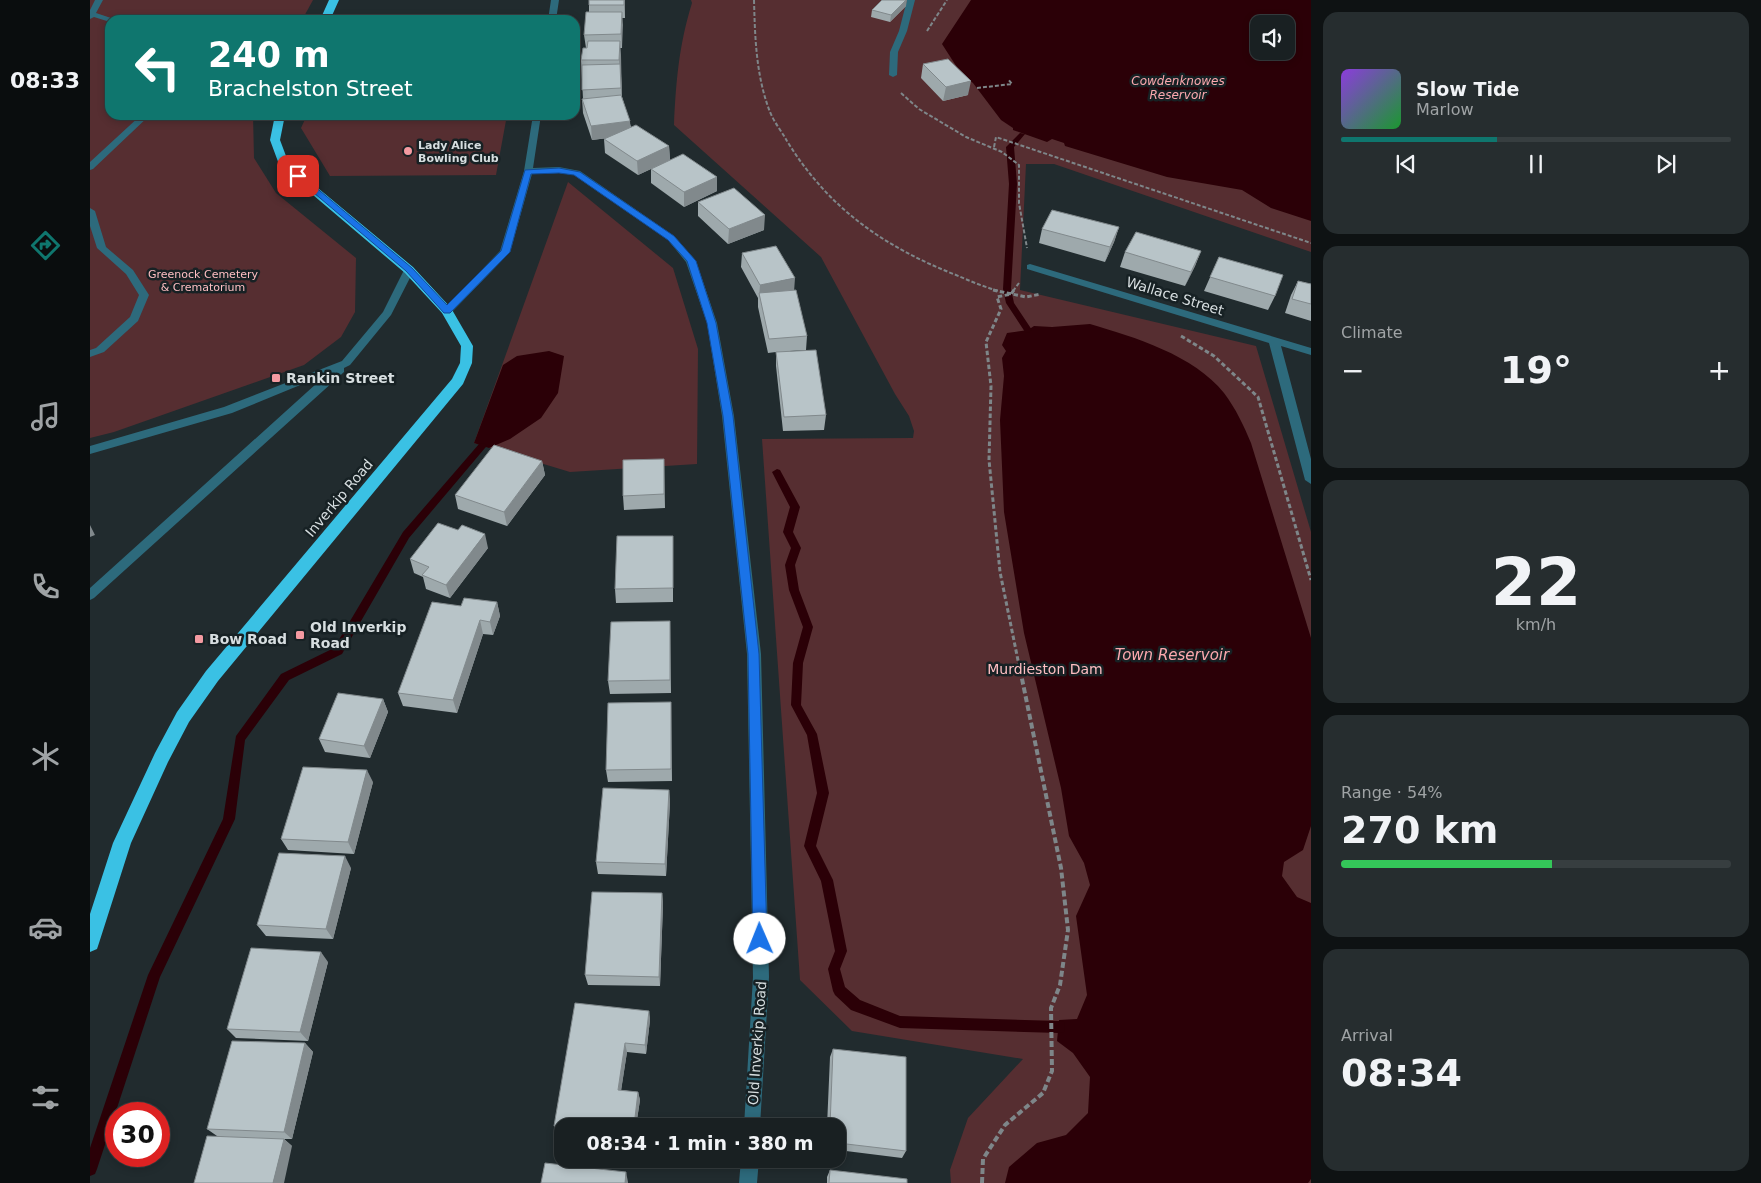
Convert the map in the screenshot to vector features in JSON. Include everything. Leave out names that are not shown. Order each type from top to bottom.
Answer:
[{"type":"highway","points":[[327,15],[334,0]]},
{"type":"highway","name":"Inverkip Road","points":[[90,943],[122,843],[161,758],[184,717],[212,676],[458,381],[466,363],[467,346],[447,311],[409,270],[284,165],[275,140],[279,120]]},
{"type":"street","points":[[105,18],[91,15],[99,0],[108,0]]},
{"type":"street","points":[[553,15],[555,0]]},
{"type":"street","points":[[893,75],[894,52],[911,0]]},
{"type":"street","points":[[90,167],[141,120]]},
{"type":"street","points":[[447,311],[505,252],[528,171],[536,120]]},
{"type":"street","name":"Old Inverkip Road","points":[[528,171],[559,170],[577,173],[671,238],[691,261],[712,323],[728,416],[754,654],[761,977],[752,1118]]},
{"type":"street","points":[[90,212],[102,248],[130,272],[144,295],[134,319],[100,350],[90,354]]},
{"type":"street","name":"Wallace Street","points":[[1030,267],[1311,352]]},
{"type":"street","points":[[90,595],[346,363],[387,313],[409,270]]},
{"type":"street","points":[[1274,341],[1311,480]]},
{"type":"street","points":[[90,450],[228,410],[346,363]]},
{"type":"street","points":[[748,1183],[749,1168]]},
{"type":"path","points":[[754,0],[755,40],[762,84],[771,114],[800,162],[821,189],[862,225],[925,263],[991,289],[1026,297],[1038,293],[1047,296]]},
{"type":"path","points":[[923,38],[946,0]]},
{"type":"path","points":[[893,75],[899,91],[919,109],[966,137],[994,147],[1019,165],[1019,203],[1030,267],[1011,294],[997,297],[1001,309],[986,342],[992,386],[989,460],[1000,572],[1060,868],[1068,930],[1060,985],[1051,1008],[1052,1072],[1044,1093],[1005,1125],[983,1159],[982,1183]]},
{"type":"path","points":[[977,88],[1012,84],[1008,79]]},
{"type":"path","points":[[994,147],[996,137],[1152,188],[1311,244]]},
{"type":"path","points":[[1178,335],[1214,356],[1258,397],[1311,580]]},
{"type":"green space","name":"Greenock Cemetery & Crematorium","points":[[90,0],[313,0],[305,15],[105,15],[105,120],[253,120],[254,158],[276,193],[356,258],[355,312],[341,337],[304,365],[114,432],[90,438]]},
{"type":"green space","name":"Murdieston Dam","points":[[691,0],[1311,0],[1311,252],[1054,164],[1026,164],[1020,290],[1256,346],[1311,532],[1311,1183],[951,1183],[950,1170],[968,1118],[1023,1059],[852,1031],[800,980],[762,439],[913,438],[914,431],[909,416],[895,394],[821,257],[674,125],[679,63],[692,3]]},
{"type":"green space","name":"Lady Alice Bowling Club","points":[[305,120],[506,120],[496,175],[330,176],[301,128]]},
{"type":"green space","points":[[568,182],[673,268],[698,349],[697,464],[570,472],[474,443]]},
{"type":"water","name":"Cowdenknowes Reservoir","points":[[971,0],[1311,0],[1311,221],[1271,208],[1242,190],[1167,177],[1065,146],[1064,143],[1052,139],[1047,142],[1013,130],[1013,128],[1001,120],[973,83],[960,72],[942,44]]},
{"type":"water","name":"Town Reservoir","points":[[1090,324],[1144,342],[1180,358],[1197,368],[1224,393],[1251,443],[1311,638],[1311,826],[1303,850],[1284,862],[1282,876],[1297,897],[1311,903],[1311,1179],[1308,1183],[1005,1183],[1009,1167],[1037,1143],[1066,1135],[1088,1113],[1090,1077],[1073,1053],[1057,1041],[1059,1020],[1077,1019],[1087,995],[1076,916],[1090,885],[1084,863],[1069,836],[1061,788],[1024,633],[1004,512],[1000,420],[1004,376],[1002,358],[1006,351],[1002,345],[1007,333],[1028,330],[1034,326],[1052,327]]},
{"type":"water","points":[[549,351],[564,356],[558,393],[541,418],[510,439],[489,448],[474,443],[503,365],[517,356]]},
{"type":"building","points":[[589,0],[624,0],[624,5],[589,5]]},
{"type":"building","points":[[882,0],[906,0],[891,15],[872,10]]},
{"type":"building","points":[[586,12],[622,12],[621,34],[584,35]]},
{"type":"building","points":[[588,41],[620,41],[619,60],[581,60],[583,48],[587,48]]},
{"type":"building","points":[[948,59],[971,81],[946,87],[923,64]]},
{"type":"building","points":[[620,64],[621,88],[582,90],[582,65]]},
{"type":"building","points":[[621,95],[630,121],[591,126],[582,99]]},
{"type":"building","points":[[636,125],[669,146],[637,161],[604,139]]},
{"type":"building","points":[[683,154],[717,177],[684,192],[651,169]]},
{"type":"building","points":[[734,188],[765,215],[729,229],[698,202]]},
{"type":"building","points":[[1052,210],[1119,227],[1110,247],[1042,229]]},
{"type":"building","points":[[1136,232],[1201,251],[1191,272],[1125,252]]},
{"type":"building","points":[[776,246],[795,278],[760,285],[742,253]]},
{"type":"building","points":[[1219,257],[1283,275],[1275,296],[1210,277]]},
{"type":"building","points":[[1298,281],[1311,284],[1311,304],[1292,299]]},
{"type":"building","points":[[796,290],[807,336],[769,339],[759,293]]},
{"type":"building","points":[[816,350],[826,415],[784,417],[776,352]]},
{"type":"building","points":[[494,445],[542,461],[504,512],[455,495]]},
{"type":"building","points":[[664,459],[664,494],[623,496],[623,460]]},
{"type":"building","points":[[438,523],[458,530],[462,525],[485,534],[446,585],[422,575],[429,567],[410,559]]},
{"type":"building","points":[[617,536],[673,536],[673,588],[615,589]]},
{"type":"building","points":[[464,598],[497,602],[490,622],[480,620],[453,700],[398,693],[432,602],[461,606]]},
{"type":"building","points":[[670,621],[670,680],[608,681],[611,622]]},
{"type":"building","points":[[338,693],[383,699],[364,746],[319,739]]},
{"type":"building","points":[[671,702],[671,769],[606,770],[608,703]]},
{"type":"building","points":[[303,767],[367,770],[348,842],[281,839]]},
{"type":"building","points":[[603,788],[669,790],[665,864],[596,862]]},
{"type":"building","points":[[279,853],[345,856],[326,929],[257,925]]},
{"type":"building","points":[[592,892],[662,893],[659,977],[585,975]]},
{"type":"building","points":[[251,948],[321,952],[300,1032],[227,1029]]},
{"type":"building","points":[[575,1003],[649,1011],[645,1045],[625,1043],[618,1090],[638,1092],[635,1118],[555,1118]]},
{"type":"building","points":[[232,1041],[305,1043],[284,1132],[207,1129]]},
{"type":"building","points":[[833,1049],[906,1057],[906,1151],[846,1144],[846,1118],[830,1118]]},
{"type":"building","points":[[207,1136],[284,1139],[273,1183],[194,1183]]},
{"type":"building","points":[[545,1163],[554,1164],[554,1168],[590,1168],[626,1172],[625,1183],[541,1183]]},
{"type":"building","points":[[830,1170],[907,1179],[907,1183],[829,1183]]},
{"type":"waterway","points":[[1022,134],[1010,147],[1013,184],[1007,289],[1010,303],[1028,330]]},
{"type":"waterway","points":[[90,1169],[154,975],[229,819],[240,739],[285,677],[338,651],[406,535],[482,446]]},
{"type":"waterway","points":[[777,472],[795,507],[788,532],[796,548],[790,565],[794,590],[808,627],[798,663],[796,705],[812,734],[823,793],[810,846],[827,880],[841,951],[834,969],[839,991],[856,1005],[900,1022],[1059,1027]]},
{"type":"place","name":"Lady Alice Bowling Club","points":[[408,151]]},
{"type":"place","name":"Rankin Street","points":[[276,378]]},
{"type":"place","name":"Old Inverkip Road","points":[[300,635]]},
{"type":"place","name":"Bow Road","points":[[199,639]]},
{"type":"route","points":[[298,176],[409,270],[447,311],[505,252],[528,171],[559,170],[577,173],[671,238],[691,261],[712,323],[728,416],[754,654],[760,939]]}]
